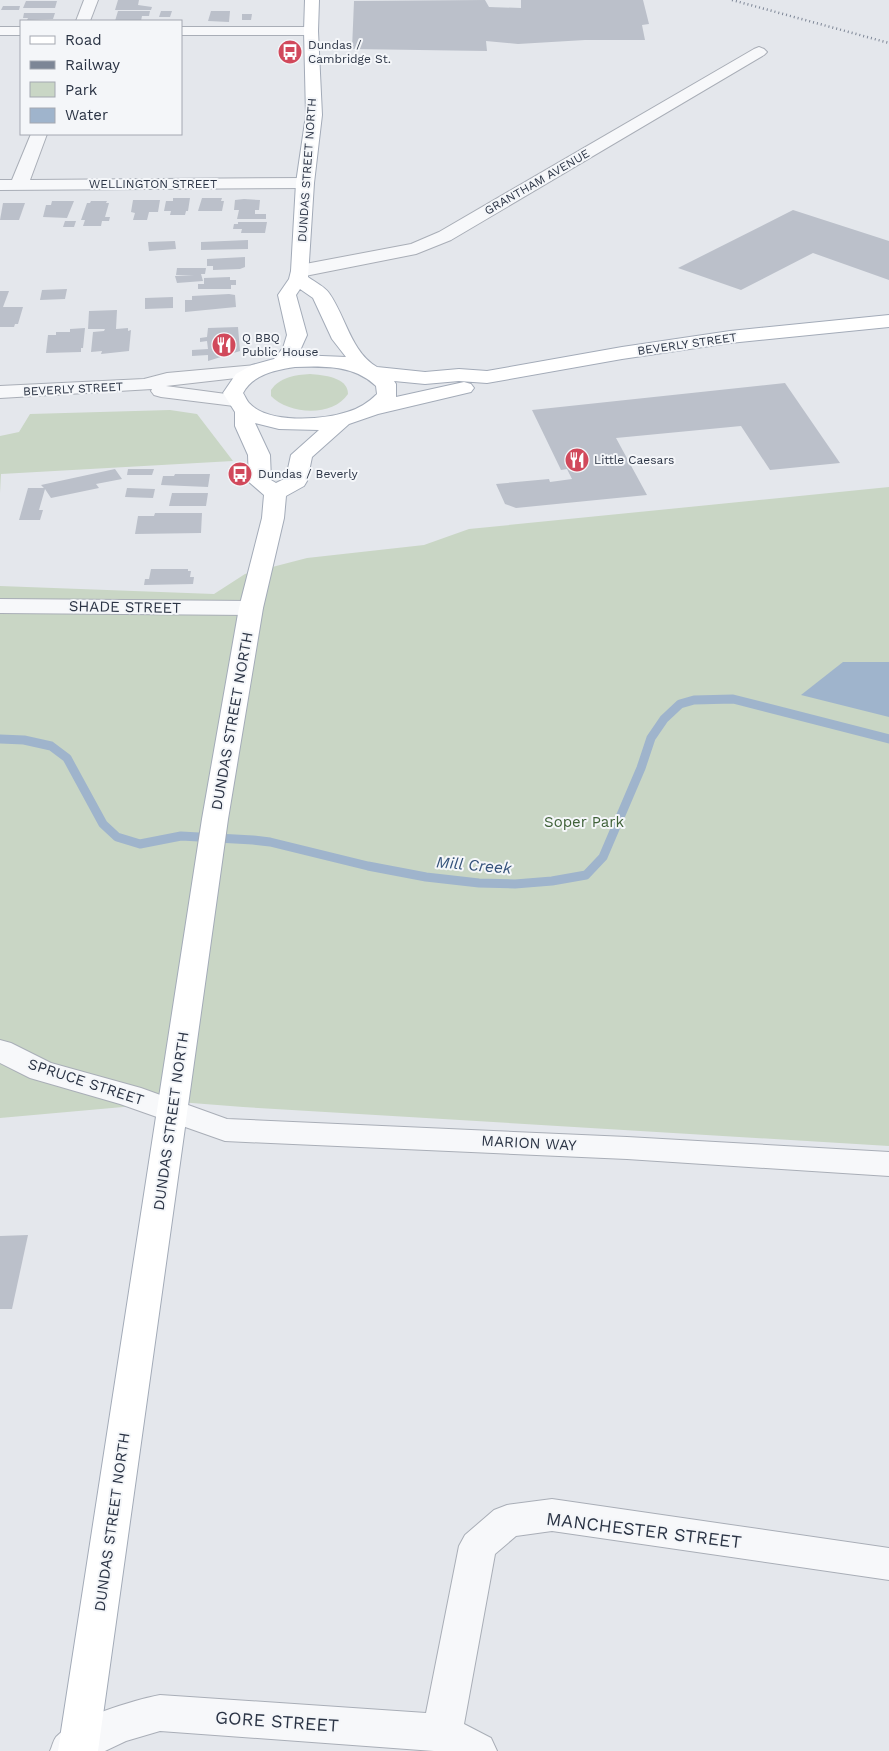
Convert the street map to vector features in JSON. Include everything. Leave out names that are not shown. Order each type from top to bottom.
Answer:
[{"type":"main road","name":"DUNDAS STREET NORTH","points":[[281,363],[292,349],[297,335],[287,295],[299,275],[305,183],[314,115],[311,31],[312,0]]},
{"type":"main road","points":[[299,275],[321,295],[342,339],[369,371],[386,384],[388,390],[383,402],[376,408]]},
{"type":"main road","name":"BEVERLY STREET","points":[[239,405],[233,393],[239,381],[256,371],[281,363],[325,361],[369,371],[425,378],[459,375],[487,377],[622,353],[730,337],[889,321]]},
{"type":"main road","name":"BEVERLY STREET","points":[[341,421],[354,418],[376,408],[468,387],[487,377]]},
{"type":"main road","points":[[239,405],[255,416],[280,422],[311,424],[341,421]]},
{"type":"main road","points":[[239,405],[245,426],[259,455],[260,482],[275,494],[296,481],[302,455],[341,421]]},
{"type":"main road","name":"DUNDAS STREET NORTH","points":[[75,1749],[173,1111],[215,819],[251,608],[273,518],[275,494]]},
{"type":"street","points":[[83,20],[91,0]]},
{"type":"street","points":[[0,31],[20,31]]},
{"type":"street","points":[[182,31],[311,31]]},
{"type":"street","name":"GRANTHAM AVENUE","points":[[299,275],[416,249],[445,236],[759,52]]},
{"type":"street","points":[[19,185],[40,135]]},
{"type":"street","name":"WELLINGTON STREET","points":[[0,185],[305,183]]},
{"type":"street","name":"BEVERLY STREET","points":[[0,392],[145,385],[166,379],[256,371]]},
{"type":"street","name":"BEVERLY STREET","points":[[145,385],[161,391],[239,405]]},
{"type":"street","name":"SHADE STREET","points":[[0,606],[251,608]]},
{"type":"street","name":"SPRUCE STREET","points":[[0,1050],[41,1071],[130,1096],[173,1111]]},
{"type":"street","name":"MARION WAY","points":[[173,1111],[226,1130],[627,1148],[889,1164]]},
{"type":"street","name":"MANCHESTER STREET","points":[[442,1733],[478,1546],[507,1521],[552,1515],[889,1564]]},
{"type":"street","name":"GORE STREET","points":[[75,1749],[140,1717],[160,1713],[442,1733],[477,1751]]},
{"type":"green space","points":[[310,374],[328,376],[339,380],[347,388],[348,394],[341,402],[332,407],[310,411],[288,407],[271,396],[271,390],[283,379]]},
{"type":"green space","points":[[170,410],[197,414],[233,461],[1,474],[0,493],[0,436],[19,432],[30,414]]},
{"type":"green space","name":"Soper Park","points":[[889,487],[889,1146],[179,1102],[0,1118],[0,586],[214,594],[245,574],[307,558],[424,545],[469,529]]},
{"type":"water","points":[[843,662],[889,662],[889,717],[801,695]]},
{"type":"building","points":[[118,0],[139,0],[138,5],[152,7],[151,10],[115,10]]},
{"type":"building","points":[[485,0],[489,7],[521,8],[521,0],[643,0],[649,24],[642,25],[645,40],[585,40],[518,44],[486,41],[487,51],[352,49],[354,1]]},
{"type":"building","points":[[26,1],[57,1],[55,8],[23,8]]},
{"type":"building","points":[[3,6],[20,6],[19,10],[1,10]]},
{"type":"building","points":[[118,11],[150,11],[149,16],[142,16],[141,20],[115,20]]},
{"type":"building","points":[[161,11],[172,11],[170,17],[159,17]]},
{"type":"building","points":[[211,11],[230,11],[229,22],[208,21]]},
{"type":"building","points":[[24,13],[55,13],[53,19],[27,20],[28,18],[23,18]]},
{"type":"building","points":[[242,14],[252,14],[251,20],[242,20]]},
{"type":"building","points":[[173,198],[190,198],[188,211],[186,211],[185,215],[170,215],[171,211],[164,211],[166,201],[173,201]]},
{"type":"building","points":[[202,198],[222,198],[221,201],[224,201],[222,211],[198,211]]},
{"type":"building","points":[[133,200],[160,200],[158,212],[149,212],[147,220],[133,220],[135,213],[131,212]]},
{"type":"building","points":[[235,200],[260,200],[259,210],[255,210],[255,214],[266,214],[266,219],[237,219],[239,210],[234,210]]},
{"type":"building","points":[[52,201],[74,201],[67,218],[43,217],[46,205],[51,205]]},
{"type":"building","points":[[91,201],[107,201],[106,203],[109,203],[105,217],[110,217],[109,221],[102,221],[101,226],[83,226],[85,220],[81,220],[87,203]]},
{"type":"building","points":[[3,203],[25,203],[19,220],[0,220]]},
{"type":"building","points":[[793,210],[889,241],[889,280],[813,253],[741,290],[678,268]]},
{"type":"building","points":[[65,221],[76,221],[74,227],[63,227]]},
{"type":"building","points":[[238,222],[267,222],[265,233],[241,233],[242,229],[233,229],[234,224],[238,224]]},
{"type":"building","points":[[248,240],[248,249],[201,250],[201,242]]},
{"type":"building","points":[[175,241],[176,249],[149,251],[148,242]]},
{"type":"building","points":[[245,257],[245,267],[240,269],[213,270],[213,266],[207,266],[207,259]]},
{"type":"building","points":[[177,268],[206,268],[205,274],[201,274],[203,281],[177,283],[175,276],[194,275],[176,275]]},
{"type":"building","points":[[230,277],[230,280],[236,280],[236,285],[231,285],[231,289],[198,289],[198,284],[204,284],[204,278]]},
{"type":"building","points":[[67,289],[65,299],[40,300],[42,290]]},
{"type":"building","points":[[0,291],[9,291],[3,307],[23,307],[18,324],[15,324],[14,327],[0,327]]},
{"type":"building","points":[[235,295],[236,307],[185,312],[185,300],[192,300],[192,296]]},
{"type":"building","points":[[173,297],[173,308],[145,309],[145,298]]},
{"type":"building","points":[[117,310],[116,329],[128,328],[128,331],[131,330],[129,351],[101,354],[102,351],[91,352],[93,332],[104,331],[105,329],[88,329],[89,311]]},
{"type":"building","name":"Q BBQ Public House","points":[[238,327],[240,351],[208,361],[208,355],[192,356],[192,350],[208,349],[207,341],[200,342],[200,338],[207,337],[208,328]]},
{"type":"building","points":[[85,328],[81,352],[46,353],[48,335],[56,335],[56,332],[70,332],[70,329]]},
{"type":"building","points":[[785,383],[840,463],[770,470],[741,426],[616,438],[647,495],[516,508],[505,504],[496,484],[549,479],[550,482],[572,479],[567,469],[561,470],[532,410]]},
{"type":"building","points":[[115,469],[122,479],[96,484],[99,488],[51,498],[45,489],[39,510],[43,510],[40,520],[19,520],[28,488],[44,488],[41,485]]},
{"type":"building","points":[[128,469],[154,469],[152,475],[127,475]]},
{"type":"building","points":[[175,474],[210,474],[208,487],[161,485],[163,476],[174,476]]},
{"type":"building","points":[[127,488],[155,489],[153,498],[125,497]]},
{"type":"building","points":[[172,493],[208,493],[206,506],[169,506]]},
{"type":"building","points":[[155,513],[202,513],[201,533],[135,534],[138,516],[154,516]]},
{"type":"building","points":[[151,569],[188,569],[188,571],[191,571],[190,577],[194,577],[193,584],[144,585],[145,579],[149,579]]},
{"type":"building","points":[[28,1235],[12,1309],[0,1309],[0,1236]]},
{"type":"waterway","name":"Mill Creek","points":[[0,739],[24,740],[51,746],[67,758],[103,824],[117,837],[140,844],[181,836],[253,840],[270,842],[368,866],[426,877],[479,883],[515,884],[552,881],[586,875],[603,857],[641,768],[651,738],[664,719],[680,704],[694,700],[733,699],[889,739]]},
{"type":"railway","points":[[732,0],[889,43]]},
{"type":"place","name":"Dundas / Cambridge St.","points":[[290,52]]},
{"type":"place","name":"Q BBQ Public House","points":[[224,345]]},
{"type":"place","name":"Little Caesars","points":[[577,460]]},
{"type":"place","name":"Dundas / Beverly","points":[[240,474]]}]
